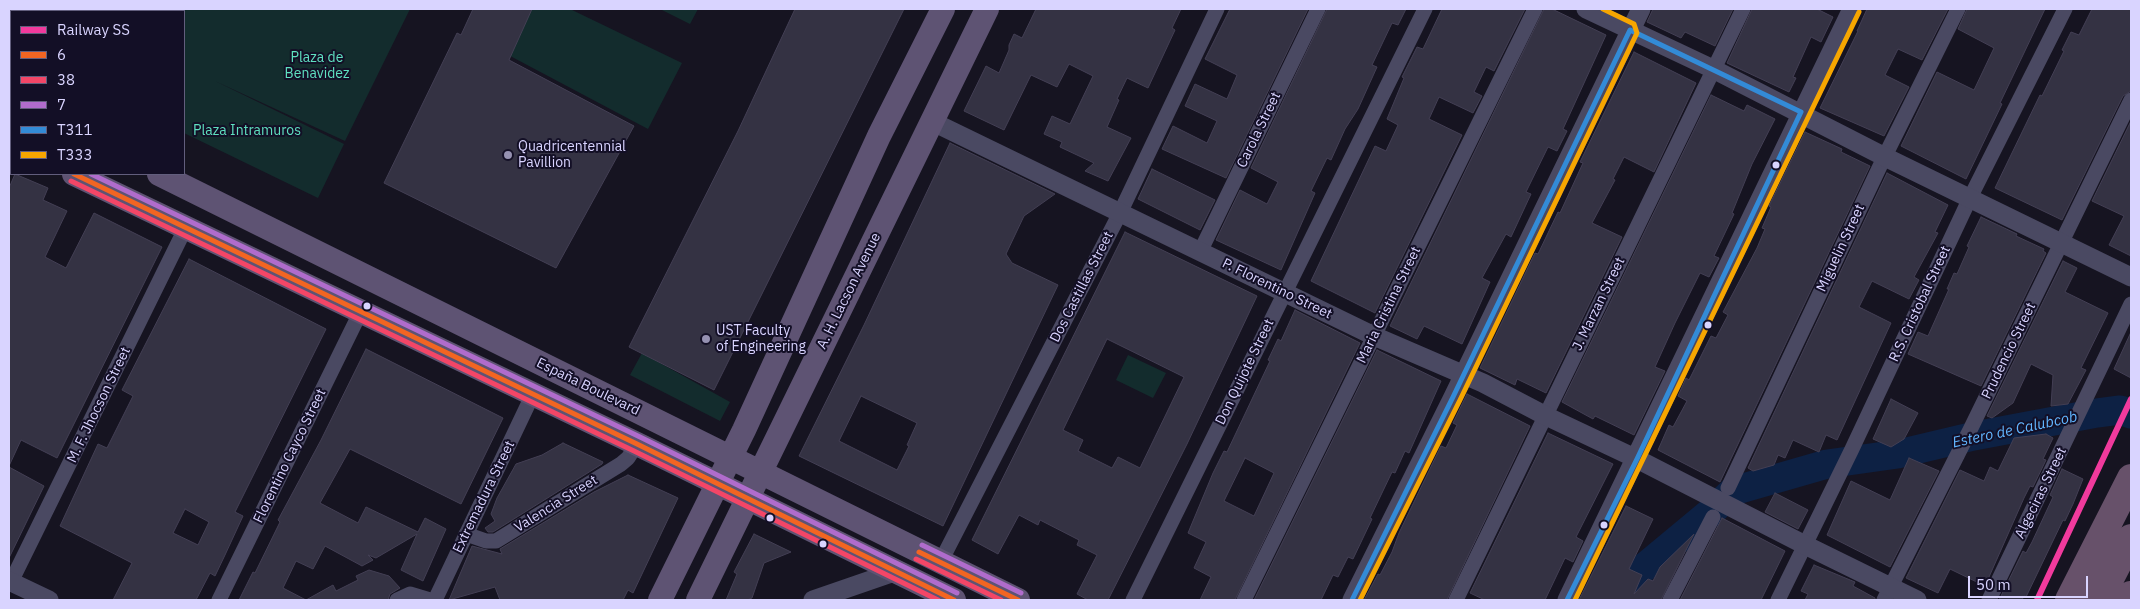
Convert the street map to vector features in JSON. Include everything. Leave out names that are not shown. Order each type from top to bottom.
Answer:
[{"type":"highway","points":[[2069,600],[2131,478]]},
{"type":"highway","points":[[2099,600],[2131,538]]},
{"type":"main road","points":[[660,600],[718,484],[879,136],[944,9]]},
{"type":"main road","name":"A. H. Lacson Avenue","points":[[698,600],[987,9]]},
{"type":"main road","points":[[76,175],[897,571],[929,594],[954,600]]},
{"type":"main road","name":"España Boulevard","points":[[161,175],[761,472],[940,563],[1018,600]]},
{"type":"street","name":"Dos Castillas Street","points":[[940,563],[1120,213],[1217,9]]},
{"type":"street","name":"Carola Street","points":[[1200,252],[1318,9]]},
{"type":"street","name":"Don Quijote Street","points":[[1133,600],[1425,9]]},
{"type":"street","name":"Maria Cristina Street","points":[[1244,600],[1535,9]]},
{"type":"street","points":[[1586,9],[1713,69],[1885,157],[2131,277]]},
{"type":"street","points":[[1352,600],[1641,9]]},
{"type":"street","name":"J. Marzan Street","points":[[1456,600],[1743,9]]},
{"type":"street","points":[[1567,600],[1636,459],[1800,112],[1852,9]]},
{"type":"street","name":"Miguelin Street","points":[[1728,488],[1885,157],[1958,9]]},
{"type":"street","name":"R.S. Cristobal Street","points":[[1778,600],[1852,449],[1970,198],[2065,9]]},
{"type":"street","name":"Prudencio Street","points":[[1887,594],[1960,452],[2131,100]]},
{"type":"street","name":"P. Florentino Street","points":[[933,122],[1284,293],[1374,336],[1464,374],[1636,459],[1805,545],[1887,594],[1917,600]]},
{"type":"street","points":[[9,151],[10,144]]},
{"type":"street","name":"M. F. Jhocson Street","points":[[10,582],[186,227]]},
{"type":"street","name":"Algeciras Street","points":[[1989,600],[2131,304]]},
{"type":"street","name":"Florentino Cayco Street","points":[[219,600],[361,311]]},
{"type":"street","name":"Extremadura Street","points":[[435,600],[533,394]]},
{"type":"street","name":"Valencia Street","points":[[466,534],[486,542],[496,542],[621,464],[628,458],[637,444]]},
{"type":"street","points":[[2065,600],[2131,463]]},
{"type":"street","points":[[1670,600],[1713,517]]},
{"type":"street","points":[[814,600],[897,571]]},
{"type":"street","points":[[10,582],[49,600]]},
{"type":"street","points":[[397,600],[410,594],[430,600]]},
{"type":"green space","points":[[9,9],[162,9],[10,10],[9,48]]},
{"type":"green space","name":"Plaza de Benavidez","points":[[410,9],[345,141],[215,81],[344,144],[318,198],[185,133],[185,10],[178,10]]},
{"type":"green space","points":[[473,9],[570,9],[682,63],[648,129],[463,31]]},
{"type":"green space","points":[[660,9],[698,9],[690,24]]},
{"type":"green space","points":[[642,353],[730,402],[720,421],[630,375]]},
{"type":"green space","points":[[1128,355],[1166,373],[1153,398],[1116,380]]},
{"type":"building","name":"Quadricentennial Pavillion","points":[[473,9],[532,9],[509,60],[634,126],[556,268],[384,183],[457,33],[461,35]]},
{"type":"building","points":[[795,9],[904,9],[714,390],[629,347],[738,131]]},
{"type":"building","points":[[1036,9],[1181,9],[1172,28],[1175,30],[1148,88],[1127,78],[1117,99],[1119,100],[1107,127],[1131,138],[1108,181],[1085,171],[1094,163],[1060,147],[1062,142],[1044,134],[1052,116],[1070,124],[1093,76],[1069,64],[1057,87],[1031,75],[1004,130],[964,111],[986,66],[999,73],[1014,34],[1022,38]]},
{"type":"building","points":[[1230,9],[1308,9],[1226,178],[1162,149],[1173,126],[1207,143],[1217,121],[1185,106],[1195,84],[1227,99],[1237,75],[1205,59]]},
{"type":"building","points":[[1327,9],[1406,9],[1398,25],[1392,23],[1372,65],[1377,67],[1358,109],[1345,129],[1331,160],[1327,158],[1311,191],[1315,193],[1281,270],[1216,240],[1240,190],[1267,204],[1278,182],[1251,168]]},
{"type":"building","points":[[1442,9],[1525,9],[1494,71],[1486,67],[1474,92],[1482,96],[1473,113],[1439,97],[1429,119],[1462,135],[1375,313],[1311,281],[1375,146],[1386,151],[1398,125],[1387,119],[1404,78],[1402,77],[1417,47],[1423,49]]},
{"type":"building","points":[[1544,9],[1552,9],[1606,35],[1563,129],[1567,131],[1557,151],[1548,147],[1526,192],[1531,194],[1511,237],[1506,234],[1482,278],[1490,282],[1462,344],[1424,326],[1417,339],[1390,326]]},
{"type":"building","points":[[1653,9],[1733,9],[1715,46],[1685,32],[1681,38],[1647,22]]},
{"type":"building","points":[[1752,9],[1817,9],[1833,17],[1821,42],[1811,37],[1793,77],[1796,78],[1789,92],[1727,63]]},
{"type":"building","points":[[1867,9],[1948,9],[1922,60],[1898,49],[1885,75],[1909,87],[1884,136],[1820,108]]},
{"type":"building","points":[[1967,9],[2045,9],[1966,179],[1901,146],[1937,72],[1974,90],[1994,48],[1958,29]]},
{"type":"building","points":[[2092,9],[2131,9],[2131,91],[2123,96],[2062,220],[1995,188],[2040,95],[2042,96],[2064,51],[2062,50],[2071,32],[2079,35]]},
{"type":"building","points":[[1634,52],[1696,83],[1654,172],[1624,157],[1613,179],[1615,180],[1592,223],[1622,237],[1546,393],[1517,379],[1515,385],[1480,368],[1535,253],[1538,254],[1558,212],[1560,213],[1583,163],[1580,162]]},
{"type":"building","points":[[1711,95],[1744,111],[1747,105],[1775,119],[1752,164],[1732,213],[1734,214],[1714,256],[1719,258],[1709,277],[1700,273],[1655,367],[1665,371],[1634,435],[1595,416],[1593,419],[1562,402]]},
{"type":"building","points":[[2131,121],[2131,256],[2109,245],[2124,216],[2092,201]]},
{"type":"building","points":[[1805,132],[1842,149],[1841,152],[1870,166],[1720,482],[1658,450],[1669,425],[1673,427],[1687,401],[1678,396],[1686,378],[1689,380],[1711,336],[1716,338],[1728,315],[1723,312],[1757,248],[1765,229],[1762,228],[1771,207],[1769,206]]},
{"type":"building","points":[[950,143],[1055,194],[1024,216],[1006,254],[1012,263],[1058,285],[943,526],[799,456],[864,325]],"holes":[[[861,396],[917,423],[907,445],[909,446],[897,470],[839,441]]]},
{"type":"building","points":[[1152,169],[1215,200],[1200,230],[1138,199]]},
{"type":"building","points":[[1887,173],[1948,205],[1935,232],[1938,233],[1914,277],[1919,280],[1909,299],[1872,281],[1859,307],[1891,323],[1837,440],[1826,435],[1819,452],[1793,440],[1785,458],[1778,455],[1774,465],[1753,471],[1748,468]]},
{"type":"building","points":[[15,175],[17,175],[48,188],[43,200],[67,211],[45,257],[66,268],[94,213],[162,247],[57,458],[21,440],[9,466],[9,188]]},
{"type":"building","points":[[1981,217],[2017,234],[2016,236],[2044,249],[2043,251],[2046,253],[1981,386],[1908,354],[1918,332],[1928,336],[1954,273],[1957,274],[1969,247],[1967,246]]},
{"type":"building","points":[[1125,232],[1257,296],[1187,444],[1108,600],[1088,600],[1077,594],[1097,555],[1077,545],[1079,540],[1040,520],[1038,525],[1019,515],[998,554],[972,540]],"holes":[[[1107,339],[1184,377],[1140,468],[1118,457],[1112,468],[1078,451],[1083,440],[1063,430]]]},
{"type":"building","points":[[189,259],[326,329],[235,512],[243,516],[215,576],[210,573],[196,600],[113,600],[132,563],[60,526],[98,444],[107,448],[133,396],[122,390]],"holes":[[[185,509],[209,522],[198,545],[173,533]]]},
{"type":"building","points":[[2063,261],[2077,268],[2065,292],[2108,313],[2081,368],[2086,370],[2068,404],[2051,406],[2053,375],[2031,364],[2013,403],[1992,418],[1987,416]]},
{"type":"building","points":[[1295,310],[1360,343],[1235,600],[1200,600],[1211,577],[1194,568],[1206,542],[1188,533],[1213,473],[1224,451],[1227,452],[1270,361],[1268,360],[1278,339],[1281,341]],"holes":[[[1245,458],[1274,473],[1254,516],[1224,501]]]},
{"type":"building","points":[[2131,332],[2131,378],[2114,369]]},
{"type":"building","points":[[366,349],[503,418],[461,504],[350,449],[320,503],[358,523],[366,507],[418,532],[425,518],[446,529],[423,581],[401,570],[417,534],[376,558],[368,555],[373,560],[362,566],[325,546],[313,569],[296,561],[283,588],[306,600],[239,600],[253,572],[255,573],[280,522],[278,520],[321,440]]},
{"type":"building","points":[[1377,350],[1441,381],[1409,453],[1405,451],[1395,473],[1392,472],[1353,559],[1348,557],[1338,577],[1333,575],[1321,600],[1254,600]]},
{"type":"building","points":[[1467,394],[1530,426],[1447,600],[1364,600],[1392,552],[1399,533],[1441,446],[1446,448],[1457,425],[1453,423]]},
{"type":"building","points":[[1891,399],[1918,413],[1904,439],[1891,447],[1873,439]]},
{"type":"building","points":[[1548,433],[1613,464],[1576,537],[1583,541],[1573,562],[1565,558],[1545,600],[1485,600],[1470,593]]},
{"type":"building","points":[[2046,434],[2053,438],[2043,459],[2046,460],[2033,487],[2030,486],[2024,498],[1985,586],[1950,569],[1938,593],[1906,578],[1960,470],[1984,481],[1990,467],[1998,471],[2014,438]]},
{"type":"building","points":[[563,443],[603,462],[602,464],[493,532],[488,532],[485,528],[495,521],[491,514],[497,498],[516,464],[542,455]]},
{"type":"building","points":[[1909,458],[1939,471],[1890,567],[1827,535],[1851,481],[1890,500]]},
{"type":"building","points":[[9,467],[44,486],[9,558]]},
{"type":"building","points":[[2062,469],[2083,479],[2065,521],[2063,520],[2026,597],[2024,596],[2022,600],[1999,600],[2023,551],[2026,553],[2032,542],[2053,497],[2050,495]]},
{"type":"building","points":[[628,475],[678,498],[633,593],[628,590],[623,600],[500,600],[495,587],[449,600],[472,546],[502,554],[500,549],[594,492]]},
{"type":"building","points":[[1775,493],[1808,510],[1798,529],[1765,512]]},
{"type":"building","points":[[1626,506],[1653,519],[1629,569],[1642,575],[1634,594],[1648,579],[1653,581],[1660,567],[1694,534],[1661,600],[1579,600]]},
{"type":"building","points":[[1722,518],[1785,551],[1761,600],[1680,600]]},
{"type":"building","points":[[754,534],[791,552],[764,563],[752,598],[747,600],[726,600],[737,574],[734,572]]},
{"type":"building","points":[[1814,565],[1855,582],[1853,586],[1875,598],[1875,600],[1805,600],[1808,594],[1801,591]]},
{"type":"building","points":[[369,570],[389,576],[400,588],[390,594],[388,600],[306,600],[333,585],[336,591],[358,580],[356,576]]},
{"type":"waterway","name":"Estero de Calubcob","points":[[1605,600],[1711,512],[1733,491],[1827,464],[1898,454],[1974,436],[2097,413],[2120,410],[2131,414]]},
{"type":"rail line","name":"SS","points":[[2037,600],[2131,399]]},
{"type":"transit line","name":"T333","points":[[1360,600],[1460,400],[1637,33],[1634,24],[1603,9]]},
{"type":"transit line","name":"T333","points":[[1575,600],[1859,12]]},
{"type":"transit line","name":"T311","points":[[1352,600],[1453,397],[1630,30],[1801,112],[1637,459],[1567,600]]},
{"type":"transit line","name":"6","points":[[76,175],[637,444],[954,600]]},
{"type":"transit line","name":"7","points":[[93,175],[640,437],[957,593]]},
{"type":"transit line","name":"38","points":[[71,181],[634,451],[938,600]]},
{"type":"transit line","name":"7","points":[[922,545],[1021,593]]},
{"type":"transit line","name":"6","points":[[919,552],[1018,600]]},
{"type":"transit line","name":"38","points":[[916,559],[1001,600]]},
{"type":"place","name":"Quadricentennial Pavillion","points":[[508,155]]},
{"type":"place","name":"UST Faculty of Engineering","points":[[706,339]]},
{"type":"park label","name":"Plaza Intramuros","points":[[247,131]]}]
